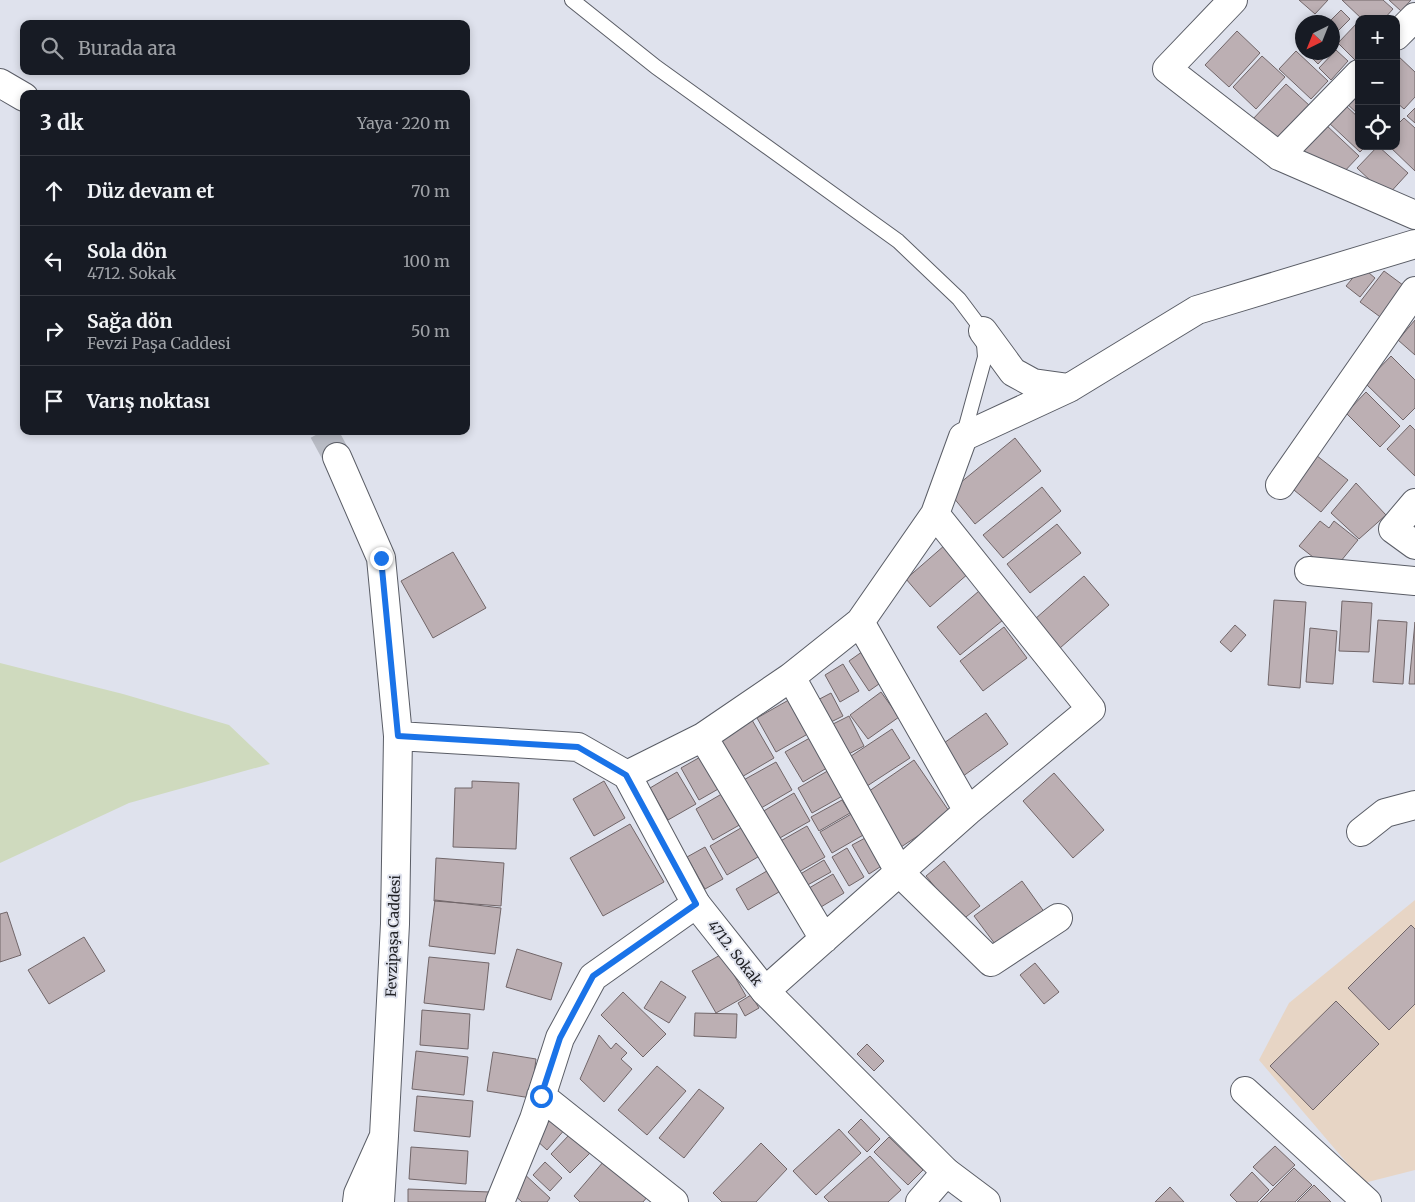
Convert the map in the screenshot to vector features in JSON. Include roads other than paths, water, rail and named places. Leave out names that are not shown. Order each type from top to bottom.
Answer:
[{"type":"street","points":[[1233,0],[1167,69],[1279,156],[1415,215]]},
{"type":"street","points":[[1400,32],[1415,17]]},
{"type":"street","points":[[1279,156],[1355,78]]},
{"type":"street","points":[[0,83],[20,95]]},
{"type":"street","points":[[398,736],[578,747],[626,775],[703,737],[791,677],[860,622],[934,514],[963,437],[1069,388],[1197,310],[1415,244]]},
{"type":"street","points":[[1280,485],[1415,290]]},
{"type":"street","points":[[983,331],[1014,372],[1033,383],[1069,388]]},
{"type":"street","name":"Fevzipaşa Caddesi","points":[[337,457],[381,558],[398,736],[395,924],[380,1202]]},
{"type":"street","points":[[1415,503],[1393,529],[1415,545]]},
{"type":"street","points":[[765,991],[968,811],[1091,709],[934,514]]},
{"type":"street","points":[[1310,571],[1415,581]]},
{"type":"street","points":[[860,622],[968,811]]},
{"type":"street","points":[[791,677],[900,873],[991,962],[1058,918]]},
{"type":"street","points":[[703,737],[824,939]]},
{"type":"street","name":"4712. Sokak","points":[[626,775],[696,904],[765,991],[946,1172],[986,1202]]},
{"type":"street","points":[[1361,832],[1385,813],[1415,805]]},
{"type":"street","points":[[500,1202],[541,1096],[560,1038],[593,976],[696,904]]},
{"type":"street","points":[[1245,1091],[1367,1202]]},
{"type":"street","points":[[541,1096],[674,1202]]},
{"type":"street","name":"Fevzipaşa Caddesi","points":[[357,1202],[358,1194],[384,1136]]},
{"type":"street","points":[[920,1202],[946,1172]]},
{"type":"lane","points":[[572,0],[656,68],[898,241],[959,299],[983,331],[985,357],[963,437]]},
{"type":"tunnel","points":[[325,435],[337,457]]}]
